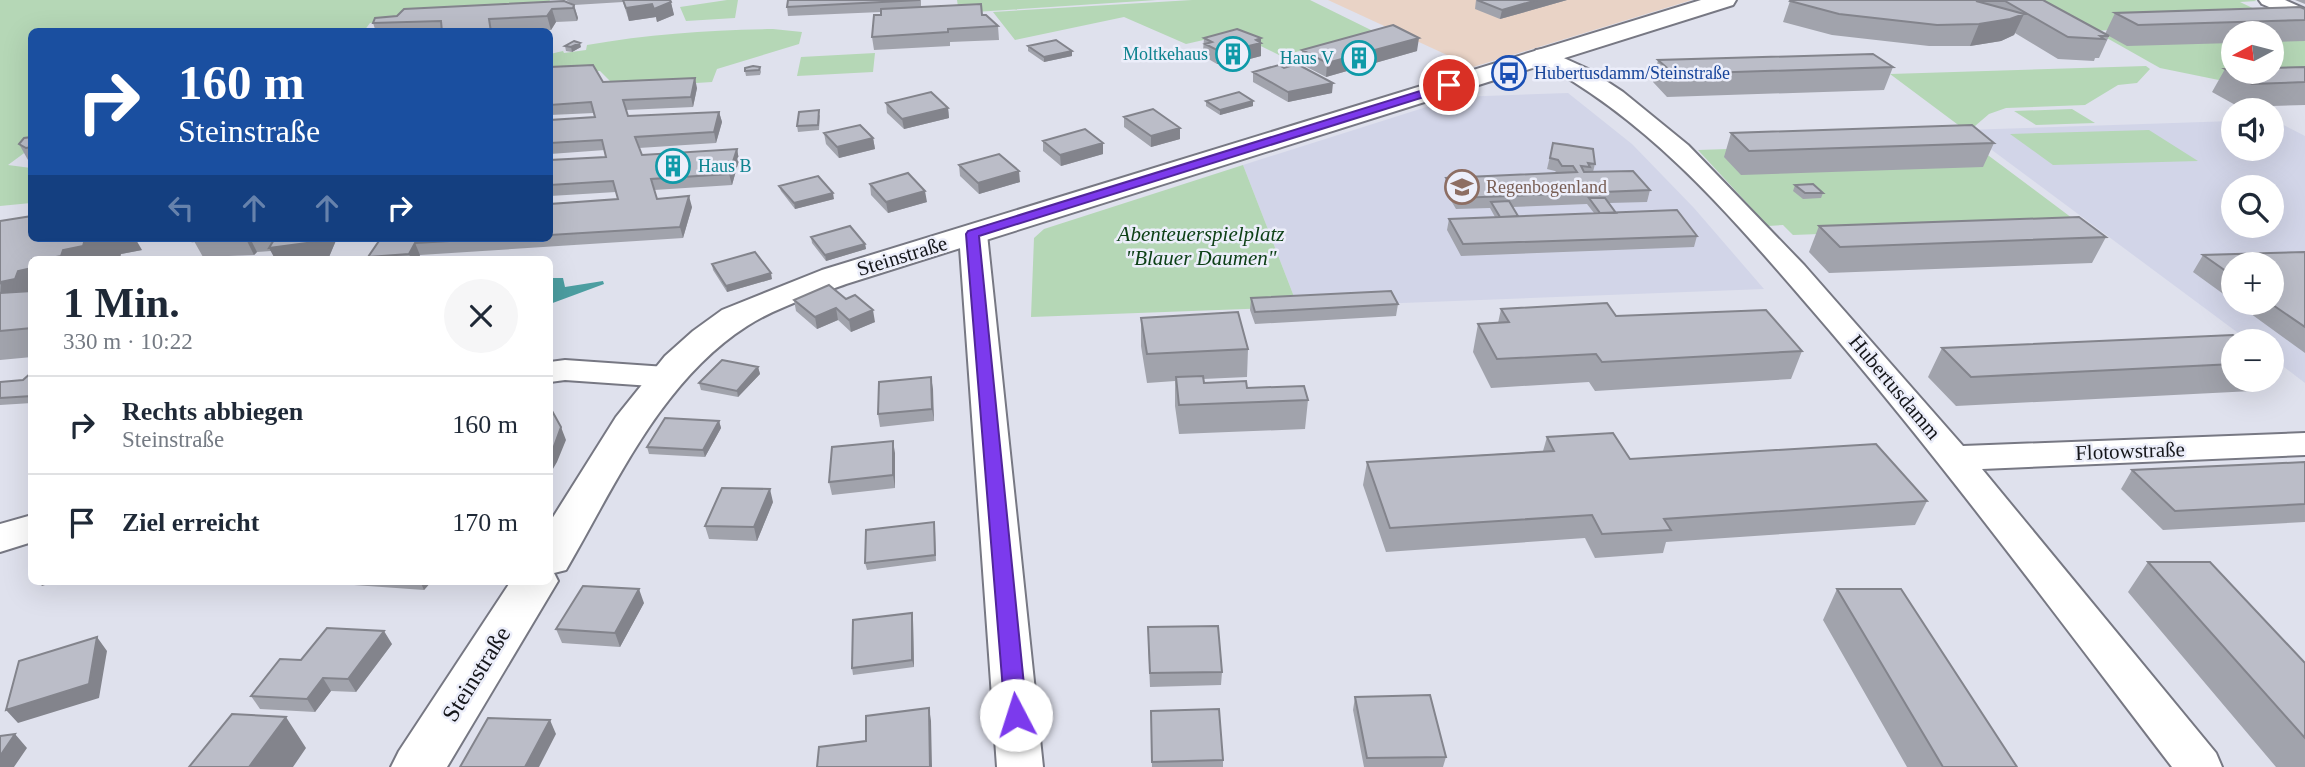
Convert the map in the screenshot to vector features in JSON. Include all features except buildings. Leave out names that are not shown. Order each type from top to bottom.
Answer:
[{"type":"street","name":"Steinstraße","points":[[553,553],[666,377],[713,334],[735,319],[770,302],[834,277],[1725,0]]},
{"type":"street","points":[[2269,0],[2305,16]]},
{"type":"street","name":"Hubertusdamm","points":[[1544,55],[1577,72],[1676,148],[1766,240],[1875,360],[2199,767]]},
{"type":"street","points":[[972,234],[1020,767]]},
{"type":"street","points":[[553,372],[565,370],[666,377]]},
{"type":"street","name":"Flotowstraße","points":[[1954,458],[2305,444]]},
{"type":"street","points":[[0,538],[28,529]]},
{"type":"street","name":"Steinstraße","points":[[418,767],[532,585]]},
{"type":"shaded area","points":[[1328,0],[1692,0],[1473,67]]},
{"type":"shaded area","name":"Regenbogenland","points":[[1568,93],[1632,144],[1694,208],[1764,289],[1298,307],[1243,165],[1458,97]]},
{"type":"shaded area","points":[[2221,121],[2221,161],[2284,161],[2284,125],[2305,136],[2305,383],[2284,367],[2284,329],[2233,329],[1965,130]]},
{"type":"green space","points":[[0,0],[550,0],[544,11],[370,23],[366,28],[28,28],[28,150],[8,165],[28,168],[28,203],[0,206]]},
{"type":"green space","points":[[738,0],[735,18],[686,21],[680,7]]},
{"type":"green space","points":[[957,0],[1157,0],[959,13]]},
{"type":"green space","points":[[1192,0],[1310,0],[1373,31],[1281,56],[1234,33],[1186,44],[1124,17],[1015,40],[993,12]]},
{"type":"green space","points":[[2039,0],[2254,0],[2257,1],[2240,2],[2280,21],[2221,21],[2221,26],[2094,31]]},
{"type":"green space","points":[[2305,28],[2305,74],[2284,79],[2284,29]]},
{"type":"green space","points":[[773,29],[802,32],[799,44],[717,69],[712,82],[617,88],[600,71],[553,74],[553,53],[586,50],[587,45],[633,38]]},
{"type":"green space","points":[[2221,30],[2221,80],[2160,68],[2098,33]]},
{"type":"green space","points":[[875,53],[873,72],[797,76],[801,57]]},
{"type":"green space","points":[[2146,66],[2150,69],[2137,83],[2118,85],[2085,105],[2006,108],[1989,114],[1975,126],[1961,127],[1890,74]]},
{"type":"green space","points":[[2238,84],[2265,84],[2253,87]]},
{"type":"green space","points":[[2072,109],[2095,123],[2036,125],[2014,111]]},
{"type":"green space","points":[[2149,130],[2198,161],[2053,165],[2010,134]]},
{"type":"green space","points":[[1969,141],[2080,224],[1793,235],[1783,225],[1768,226],[1698,150]]},
{"type":"green space","name":"Abenteuerspielplatz \"Blauer Daumen\"","points":[[1243,165],[1298,307],[1031,317],[1034,238],[1044,229]]},
{"type":"water","points":[[553,278],[563,278],[565,287],[603,281],[604,284],[553,303]]},
{"type":"place","name":"Moltkehaus","points":[[1233,54]]},
{"type":"place","name":"Haus V","points":[[1359,58]]},
{"type":"place","name":"Hubertusdamm/Steinstraße","points":[[1509,73]]},
{"type":"place","name":"Haus B","points":[[673,166]]},
{"type":"place","name":"Regenbogenland","points":[[1462,187]]},
{"type":"route","points":[[1016,715],[972,234],[1449,85]]}]
